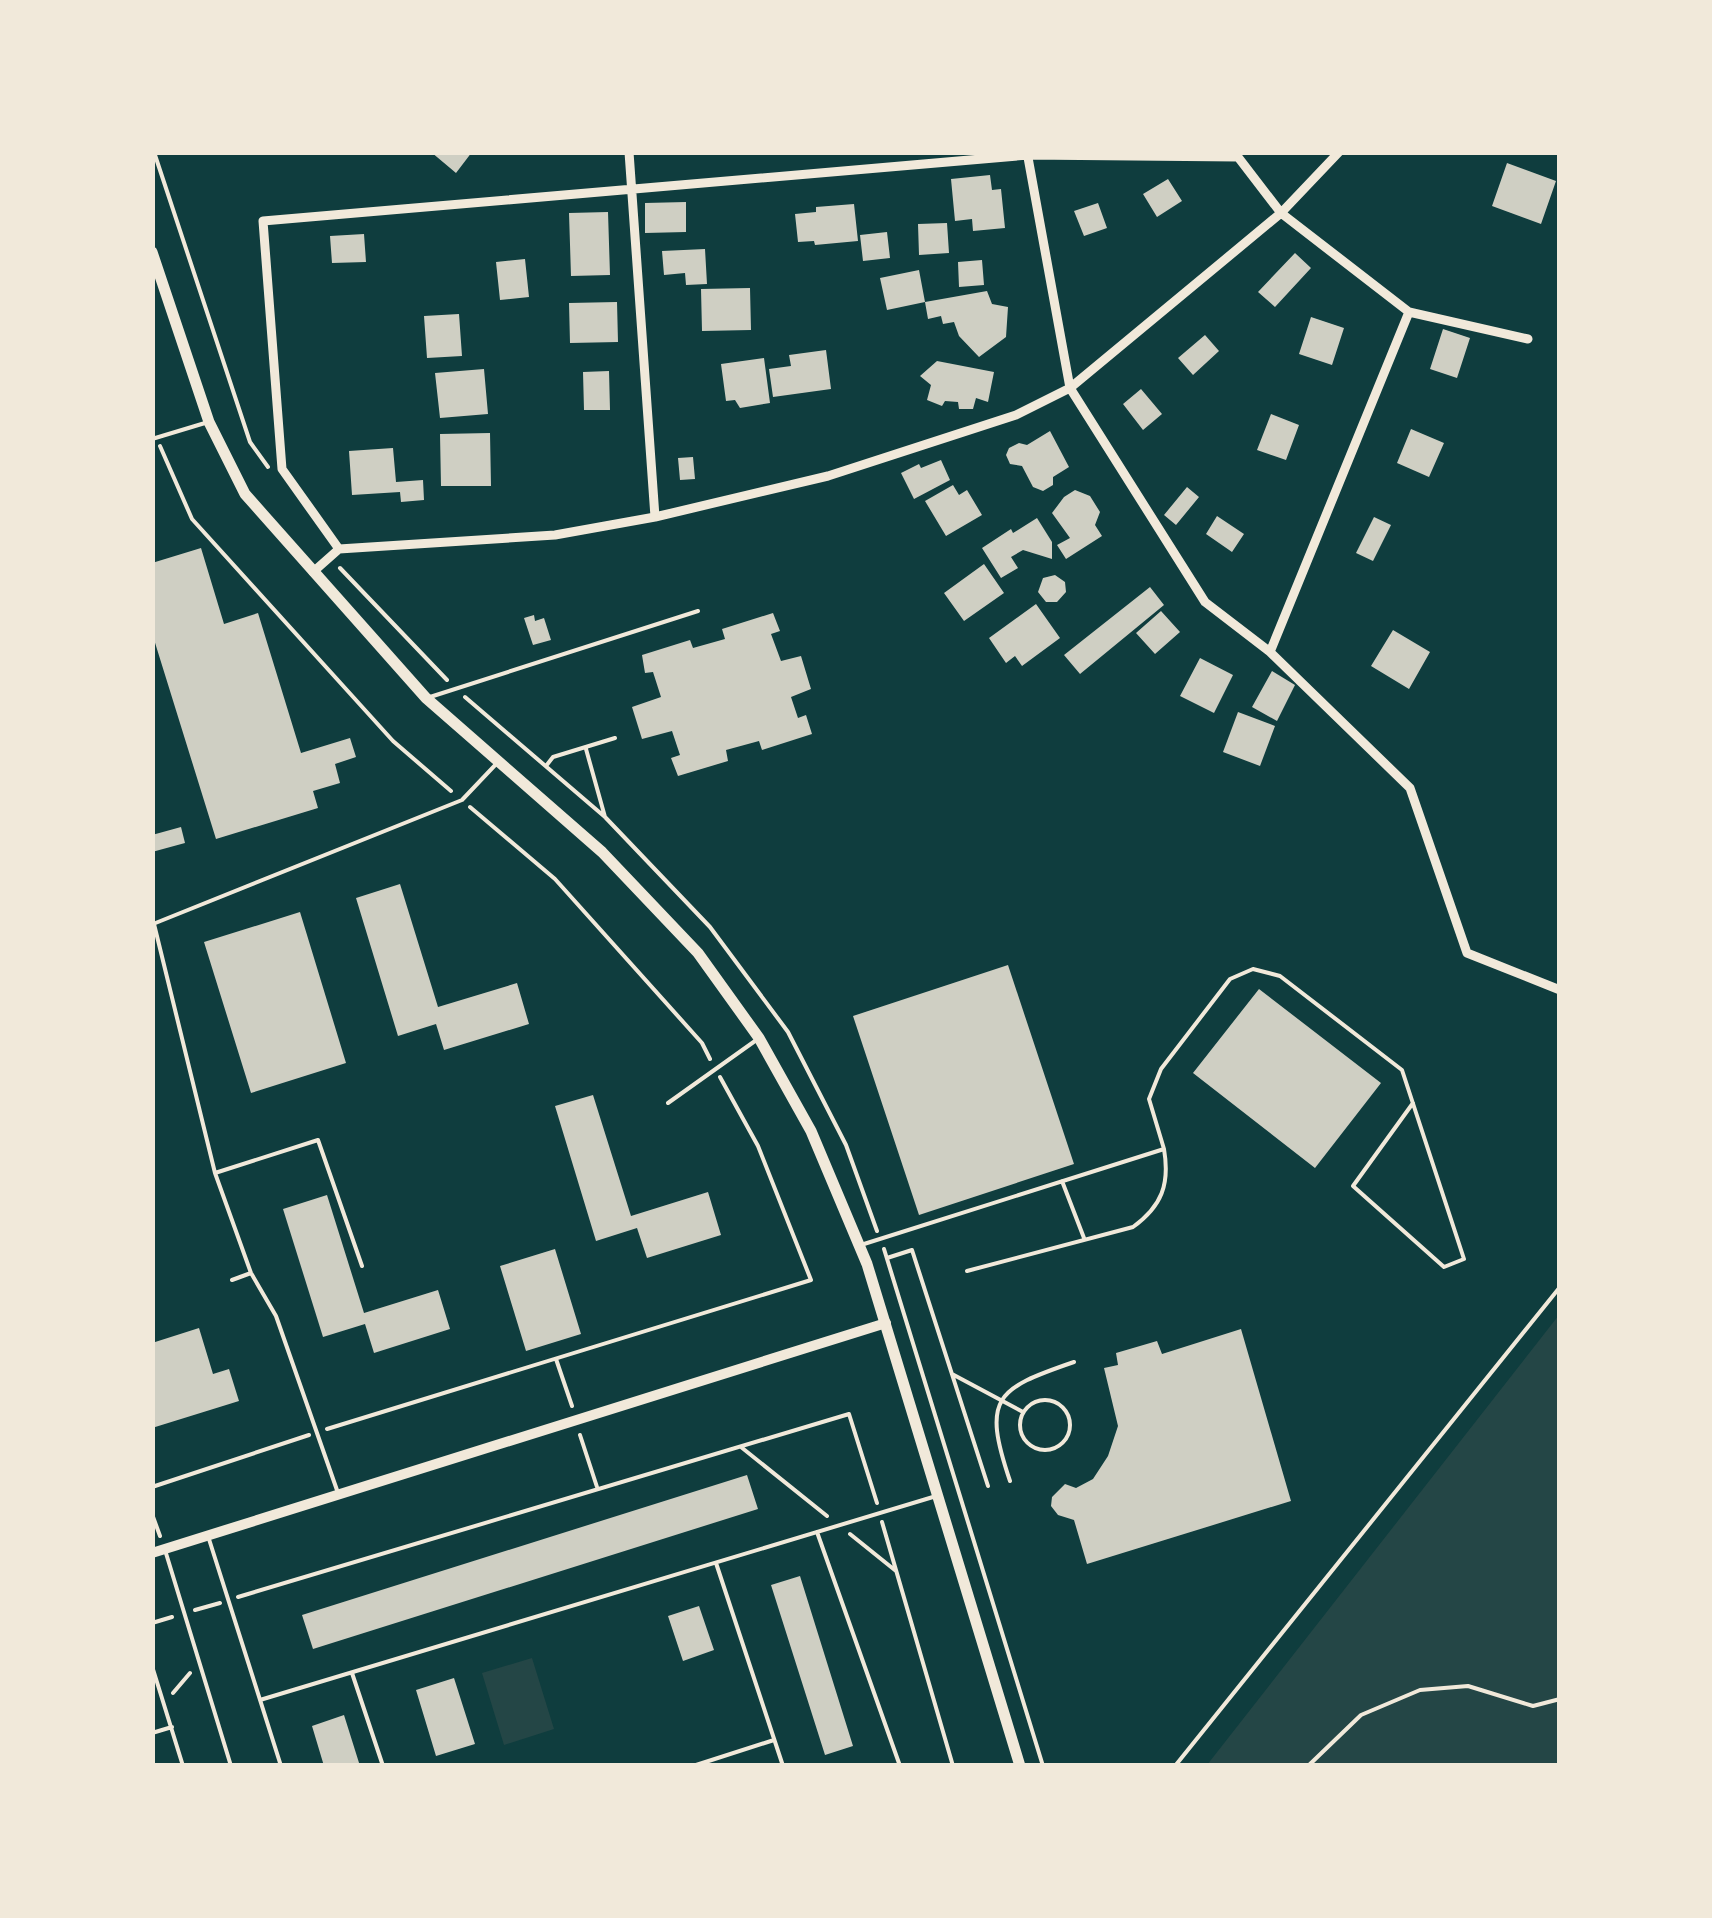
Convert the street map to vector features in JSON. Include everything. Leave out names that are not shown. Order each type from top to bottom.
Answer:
[{"type":"main road","points":[[152,252],[209,422],[246,494],[426,698],[602,852],[698,953],[759,1038],[811,1131],[860,1246],[1020,1766]]},
{"type":"street","points":[[629,152],[655,517]]},
{"type":"street","points":[[313,572],[339,549],[556,535],[655,517],[828,476],[1016,415],[1070,388],[1281,213],[1339,152]]},
{"type":"street","points":[[1027,154],[1070,388],[1205,602],[1270,652],[1410,788],[1467,953],[1560,990]]},
{"type":"street","points":[[339,549],[282,469],[263,221],[1027,154],[1238,157],[1281,213],[1408,312],[1528,340]]},
{"type":"street","points":[[1270,652],[1408,312]]},
{"type":"street","points":[[158,1551],[886,1323]]},
{"type":"lane","points":[[154,437],[209,422]]},
{"type":"lane","points":[[426,698],[698,611]]},
{"type":"lane","points":[[339,1495],[276,1316],[252,1273],[216,1172],[153,924],[462,800],[498,762]]},
{"type":"lane","points":[[967,1271],[1133,1226],[1151,1213],[1164,1194],[1168,1171],[1149,1098],[1161,1069],[1230,979],[1253,969],[1280,976],[1402,1070],[1464,1259],[1444,1267],[1353,1186],[1412,1102]]},
{"type":"lane","points":[[668,1103],[759,1038]]},
{"type":"lane","points":[[216,1172],[318,1140],[362,1266]]},
{"type":"lane","points":[[860,1246],[1164,1149]]},
{"type":"lane","points":[[1062,1182],[1084,1238]]},
{"type":"lane","points":[[232,1280],[252,1273]]},
{"type":"lane","points":[[260,1700],[938,1496]]},
{"type":"lane","points":[[818,1532],[900,1766]]},
{"type":"lane","points":[[208,1536],[281,1766]]},
{"type":"lane","points":[[158,1551],[184,1613],[231,1766]]},
{"type":"lane","points":[[716,1562],[782,1766]]},
{"type":"lane","points":[[152,1666],[182,1766]]},
{"type":"lane","points":[[352,1672],[383,1766]]},
{"type":"lane","points":[[152,1733],[172,1727]]},
{"type":"lane","points":[[693,1766],[774,1740]]},
{"type":"path","points":[[154,152],[250,442],[270,470]]},
{"type":"path","points":[[152,1487],[318,1431],[812,1280],[758,1146],[702,1043],[555,879],[393,741],[192,519],[154,437]]},
{"type":"path","points":[[330,558],[456,690],[604,816],[710,926],[788,1032],[846,1145],[887,1258],[1043,1766]]},
{"type":"path","points":[[546,766],[554,757],[615,738]]},
{"type":"path","points":[[586,747],[604,816]]},
{"type":"path","points":[[887,1258],[912,1250],[988,1486]]},
{"type":"path","points":[[1176,1766],[1560,1287]]},
{"type":"path","points":[[1010,1481],[994,1425],[1002,1401],[1028,1377],[1074,1362]]},
{"type":"path","points":[[952,1374],[1023,1412]]},
{"type":"path","points":[[1032,1403],[1058,1403],[1067,1412],[1067,1438],[1058,1447],[1032,1447],[1023,1438],[1023,1412],[1032,1403]]},
{"type":"path","points":[[152,1623],[849,1414],[953,1766]]},
{"type":"path","points":[[740,1447],[896,1572]]},
{"type":"path","points":[[152,1514],[158,1551]]},
{"type":"path","points":[[164,1703],[199,1662]]},
{"type":"path","points":[[1308,1766],[1362,1715],[1420,1690],[1468,1686],[1533,1706],[1560,1699]]},
{"type":"shaded area","points":[[1559,1315],[1559,1765],[1207,1765]]},
{"type":"shaded area","points":[[532,1658],[554,1729],[504,1745],[482,1673]]},
{"type":"building","points":[[431,152],[472,152],[456,173]]},
{"type":"building","points":[[1507,163],[1556,181],[1541,224],[1492,206]]},
{"type":"building","points":[[990,175],[992,190],[1001,189],[1005,228],[973,231],[972,219],[955,221],[951,179]]},
{"type":"building","points":[[1168,179],[1182,201],[1157,217],[1143,194]]},
{"type":"building","points":[[686,202],[686,232],[645,233],[645,203]]},
{"type":"building","points":[[1098,203],[1107,228],[1084,236],[1074,211]]},
{"type":"building","points":[[854,204],[858,241],[815,245],[814,241],[798,242],[795,214],[816,212],[816,207]]},
{"type":"building","points":[[608,212],[610,275],[571,276],[569,213]]},
{"type":"building","points":[[947,223],[949,253],[919,255],[918,224]]},
{"type":"building","points":[[887,232],[890,258],[863,261],[860,235]]},
{"type":"building","points":[[364,234],[366,262],[332,263],[330,236]]},
{"type":"building","points":[[705,249],[707,284],[686,285],[685,273],[664,275],[662,251]]},
{"type":"building","points":[[1295,253],[1311,268],[1275,307],[1258,292]]},
{"type":"building","points":[[525,259],[529,297],[500,300],[496,262]]},
{"type":"building","points":[[982,260],[984,285],[959,287],[958,262]]},
{"type":"building","points":[[919,270],[925,302],[887,310],[880,278]]},
{"type":"building","points":[[750,288],[751,330],[702,331],[701,289]]},
{"type":"building","points":[[987,291],[992,304],[1008,307],[1006,337],[979,357],[959,336],[954,322],[943,324],[941,316],[928,319],[925,302]]},
{"type":"building","points":[[617,302],[618,342],[570,343],[569,303]]},
{"type":"building","points":[[459,314],[462,356],[427,358],[424,316]]},
{"type":"building","points":[[1311,317],[1344,328],[1332,365],[1299,354]]},
{"type":"building","points":[[1443,329],[1470,338],[1457,378],[1430,369]]},
{"type":"building","points":[[1205,335],[1219,351],[1193,375],[1178,358]]},
{"type":"building","points":[[826,350],[831,389],[773,397],[769,369],[791,366],[789,355]]},
{"type":"building","points":[[764,358],[770,403],[740,408],[735,400],[726,401],[721,364]]},
{"type":"building","points":[[937,361],[994,372],[988,402],[976,398],[973,409],[959,409],[958,402],[945,401],[942,406],[927,400],[931,385],[920,376]]},
{"type":"building","points":[[484,369],[488,414],[440,418],[435,373]]},
{"type":"building","points":[[609,371],[610,410],[584,410],[583,372]]},
{"type":"building","points":[[1141,389],[1162,414],[1143,430],[1123,404]]},
{"type":"building","points":[[1271,414],[1299,425],[1286,460],[1257,450]]},
{"type":"building","points":[[1411,429],[1444,443],[1429,477],[1397,463]]},
{"type":"building","points":[[1050,431],[1069,467],[1053,477],[1053,485],[1043,491],[1033,487],[1022,466],[1010,464],[1006,455],[1009,448],[1019,443],[1027,445]]},
{"type":"building","points":[[490,433],[491,486],[441,486],[440,434]]},
{"type":"building","points":[[393,448],[396,482],[423,480],[424,500],[401,502],[400,492],[352,495],[349,451]]},
{"type":"building","points":[[693,457],[695,479],[680,480],[678,458]]},
{"type":"building","points":[[941,460],[950,480],[914,499],[901,473]]},
{"type":"building","points":[[953,485],[959,495],[967,490],[982,515],[946,536],[925,501]]},
{"type":"building","points":[[1187,487],[1199,497],[1176,525],[1164,515]]},
{"type":"building","points":[[1075,490],[1090,496],[1100,512],[1095,525],[1102,536],[1066,559],[1057,545],[1070,538],[1052,513]]},
{"type":"building","points":[[1217,516],[1244,534],[1232,552],[1206,534]]},
{"type":"building","points":[[1374,517],[1391,525],[1373,561],[1356,553]]},
{"type":"building","points":[[1037,518],[1052,542],[1052,559],[1023,550],[1011,557],[1018,568],[1001,578],[982,548]]},
{"type":"building","points":[[201,548],[224,624],[258,613],[301,753],[350,738],[356,757],[335,764],[340,783],[313,791],[318,808],[216,839],[152,633],[152,563]]},
{"type":"building","points":[[984,564],[1004,593],[964,621],[944,593]]},
{"type":"building","points":[[1055,575],[1065,582],[1066,592],[1057,602],[1046,602],[1038,592],[1043,578]]},
{"type":"building","points":[[1150,587],[1164,605],[1080,674],[1064,655]]},
{"type":"building","points":[[1036,604],[1060,638],[1022,666],[1015,656],[1006,663],[989,638]]},
{"type":"building","points":[[1161,611],[1180,632],[1155,654],[1136,633]]},
{"type":"building","points":[[773,613],[780,631],[771,634],[781,661],[801,656],[811,689],[791,697],[798,718],[806,715],[812,734],[762,750],[759,741],[726,750],[728,761],[678,776],[671,758],[680,755],[672,731],[642,739],[632,707],[661,697],[653,672],[645,673],[642,655],[690,640],[693,648],[725,639],[722,629]]},
{"type":"building","points":[[534,615],[535,621],[544,618],[551,640],[533,645],[524,618]]},
{"type":"building","points":[[1393,630],[1430,652],[1409,689],[1371,666]]},
{"type":"building","points":[[1200,658],[1233,675],[1214,713],[1180,696]]},
{"type":"building","points":[[1272,671],[1295,685],[1277,721],[1252,707]]},
{"type":"building","points":[[1238,712],[1275,726],[1260,766],[1223,752]]},
{"type":"building","points":[[181,827],[185,843],[152,852],[152,835]]},
{"type":"building","points":[[400,884],[438,1007],[517,983],[529,1024],[444,1050],[436,1024],[398,1036],[356,898]]},
{"type":"building","points":[[300,912],[346,1063],[251,1093],[204,942]]},
{"type":"building","points":[[1008,965],[1074,1164],[919,1215],[853,1016]]},
{"type":"building","points":[[1259,989],[1381,1083],[1315,1168],[1193,1073]]},
{"type":"building","points":[[593,1095],[631,1216],[708,1192],[721,1235],[647,1258],[637,1228],[596,1241],[555,1106]]},
{"type":"building","points":[[327,1195],[364,1313],[438,1290],[450,1329],[374,1353],[365,1324],[323,1337],[283,1209]]},
{"type":"building","points":[[555,1249],[581,1334],[526,1351],[500,1266]]},
{"type":"building","points":[[199,1328],[213,1374],[229,1369],[239,1401],[152,1428],[152,1343]]},
{"type":"building","points":[[1241,1329],[1291,1501],[1087,1564],[1074,1520],[1058,1515],[1051,1506],[1052,1497],[1065,1484],[1076,1488],[1093,1479],[1108,1456],[1118,1426],[1104,1368],[1118,1365],[1116,1353],[1157,1341],[1162,1354]]},
{"type":"building","points":[[747,1475],[758,1509],[313,1649],[302,1615]]},
{"type":"building","points":[[800,1576],[853,1746],[825,1755],[771,1585]]},
{"type":"building","points":[[699,1606],[714,1650],[683,1661],[668,1616]]},
{"type":"building","points":[[454,1678],[475,1744],[436,1756],[416,1690]]},
{"type":"building","points":[[344,1715],[360,1766],[324,1766],[312,1726]]}]
